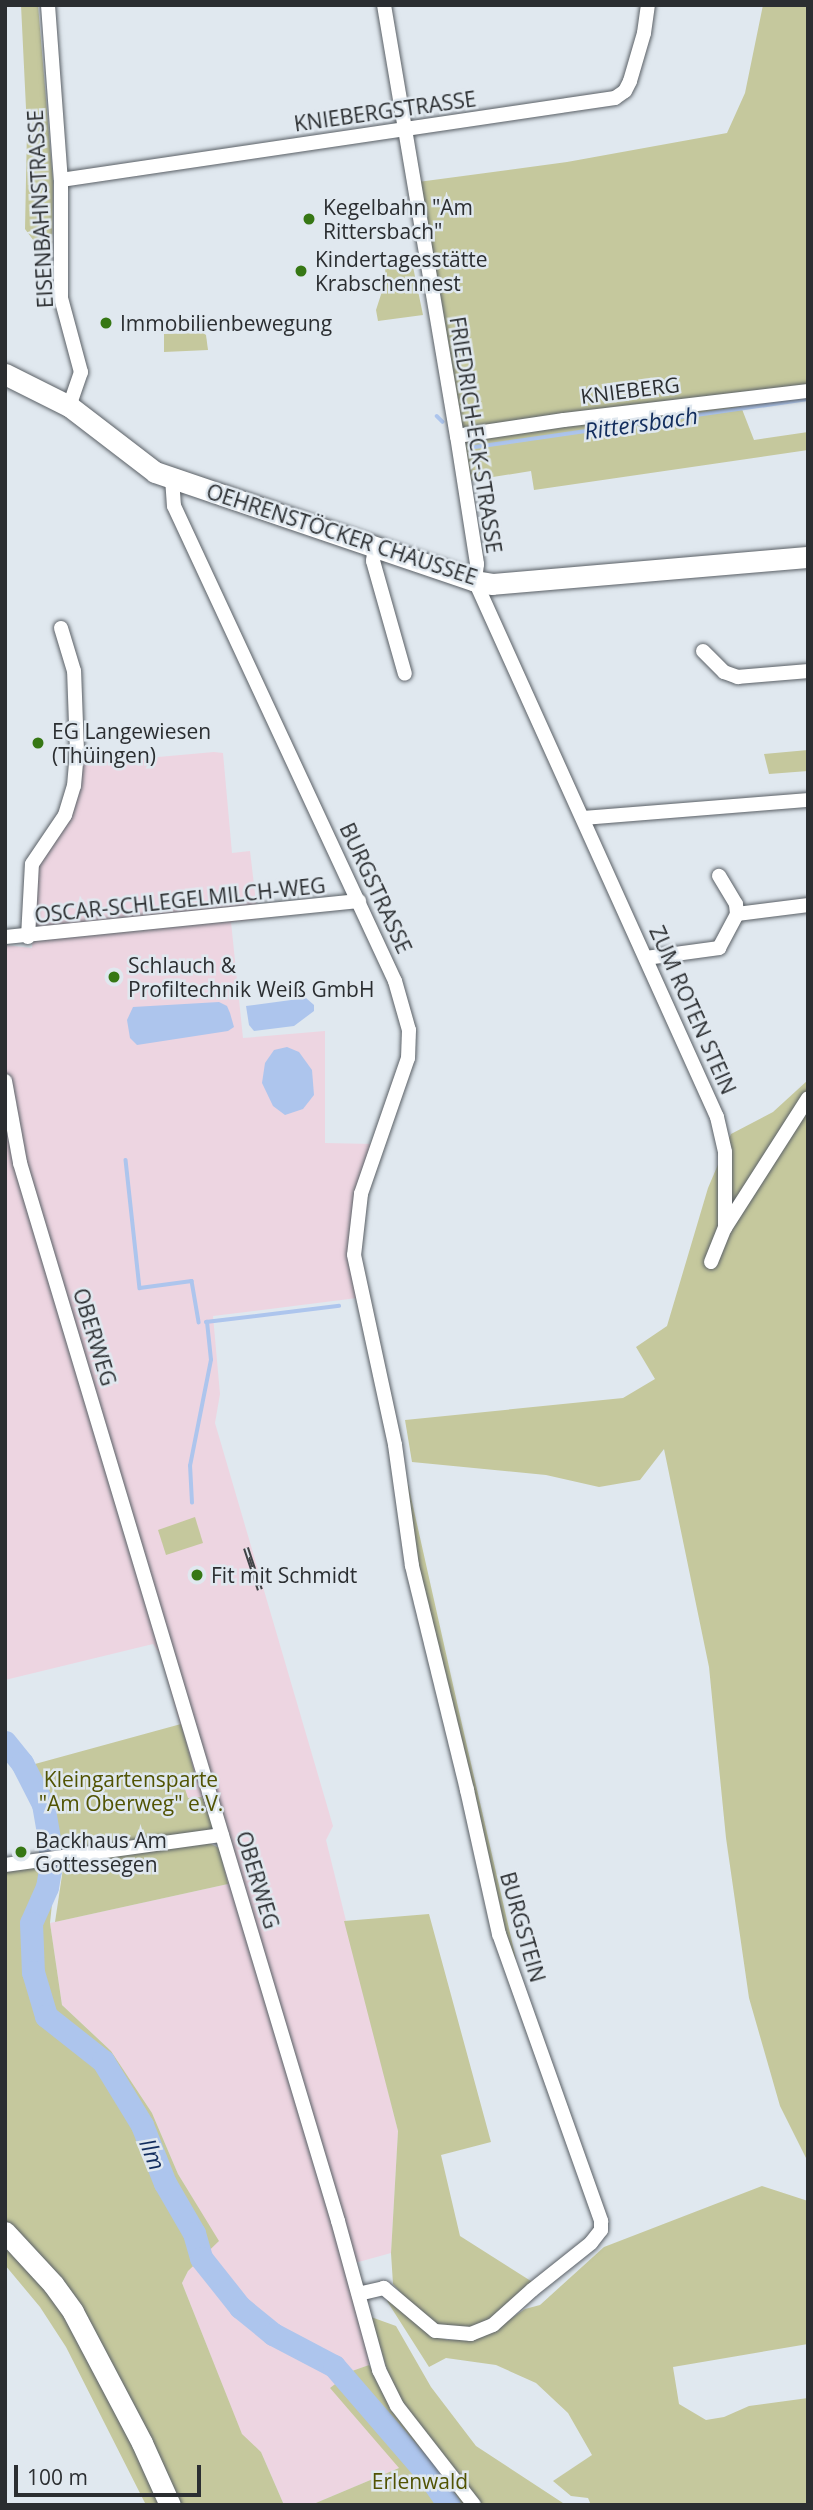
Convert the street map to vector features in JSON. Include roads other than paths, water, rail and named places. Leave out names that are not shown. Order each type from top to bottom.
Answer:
[{"type":"street","name":"EISENBAHNSTRASSE","points":[[48,5],[61,180],[61,298],[81,372],[69,406]]},
{"type":"street","name":"FRIEDRICH-ECK-STRASSE","points":[[384,5],[457,436],[477,564],[475,581]]},
{"type":"street","name":"KNIEBERGSTRASSE","points":[[61,180],[615,98],[625,92],[630,81],[644,33],[648,5]]},
{"type":"street","name":"OEHRENSTÖCKER CHAUSSEE","points":[[5,373],[69,406],[146,467],[475,581],[492,584],[808,556]]},
{"type":"street","name":"KNIEBERG","points":[[457,436],[619,413],[808,391]]},
{"type":"street","name":"BURGSTRASSE","points":[[172,478],[174,506],[395,981],[410,1044],[408,1058],[361,1194],[354,1233],[354,1255],[370,1337]]},
{"type":"street","points":[[375,545],[373,561],[405,674]]},
{"type":"street","name":"ZUM ROTEN STEIN","points":[[475,581],[584,818],[723,1133],[725,1228]]},
{"type":"street","points":[[28,937],[32,864],[65,815],[74,786],[77,751],[75,671],[61,628]]},
{"type":"street","points":[[703,651],[724,672],[738,677],[808,671]]},
{"type":"street","points":[[584,818],[808,800]]},
{"type":"street","points":[[646,958],[719,948],[737,914],[736,904],[719,877]]},
{"type":"street","name":"OSCAR-SCHLEGELMILCH-WEG","points":[[5,937],[28,937],[359,901]]},
{"type":"street","points":[[737,914],[808,905]]},
{"type":"street","name":"OBERWEG","points":[[5,1081],[20,1163],[359,2294],[379,2371],[397,2406],[474,2505]]},
{"type":"street","name":"ZUM ROTEN STEIN","points":[[711,1262],[725,1228],[808,1098]]},
{"type":"street","name":"BURGSTEIN","points":[[359,2294],[384,2288],[435,2331],[471,2334],[493,2325],[591,2243],[601,2230],[601,2221],[499,1934],[412,1566],[395,1445],[370,1337]]},
{"type":"street","points":[[5,1865],[222,1835]]},
{"type":"street","points":[[5,2232],[53,2284],[73,2312],[136,2432],[170,2505]]},
{"type":"water","points":[[306,998],[314,1005],[314,1011],[294,1026],[254,1031],[249,1025],[246,1006]]},
{"type":"water","points":[[219,1002],[227,1006],[230,1013],[234,1027],[228,1031],[137,1045],[130,1038],[127,1020],[133,1007]]},
{"type":"water","points":[[287,1047],[299,1052],[312,1070],[314,1095],[303,1109],[285,1115],[273,1106],[262,1083],[265,1063],[274,1050]]},
{"type":"waterway","name":"Rittersbach","points":[[475,447],[808,399]]},
{"type":"waterway","name":"Rittersbach","points":[[437,416],[443,422]]},
{"type":"waterway","points":[[126,1160],[140,1288],[192,1281],[199,1322]]},
{"type":"waterway","points":[[206,1322],[339,1306]]},
{"type":"waterway","points":[[192,1503],[190,1466],[211,1360],[207,1322]]},
{"type":"waterway","name":"Ilm","points":[[5,1742],[22,1763],[43,1804],[50,1844],[47,1887],[31,1923],[33,1972],[46,2016],[103,2061],[142,2125],[165,2183],[194,2233],[201,2258],[240,2307],[273,2334],[334,2366],[428,2475],[449,2505]]},
{"type":"railway","points":[[246,1548],[260,1590]]},
{"type":"place","name":"Kegelbahn \"Am Rittersbach\"","points":[[309,219]]},
{"type":"place","name":"Kindertagesstätte Krabschennest","points":[[301,271]]},
{"type":"place","name":"Immobilienbewegung","points":[[106,323]]},
{"type":"place","name":"EG Langewiesen (Thüingen)","points":[[38,743]]},
{"type":"place","name":"Schlauch & Profiltechnik Weiß GmbH","points":[[114,977]]},
{"type":"place","name":"Fit mit Schmidt","points":[[197,1575]]},
{"type":"place","name":"Backhaus Am Gottessegen","points":[[21,1852]]},
{"type":"park label","name":"Kleingartensparte \"Am Oberweg\" e.V.","points":[[131,1791]]},
{"type":"park label","name":"Erlenwald","points":[[420,2481]]}]
